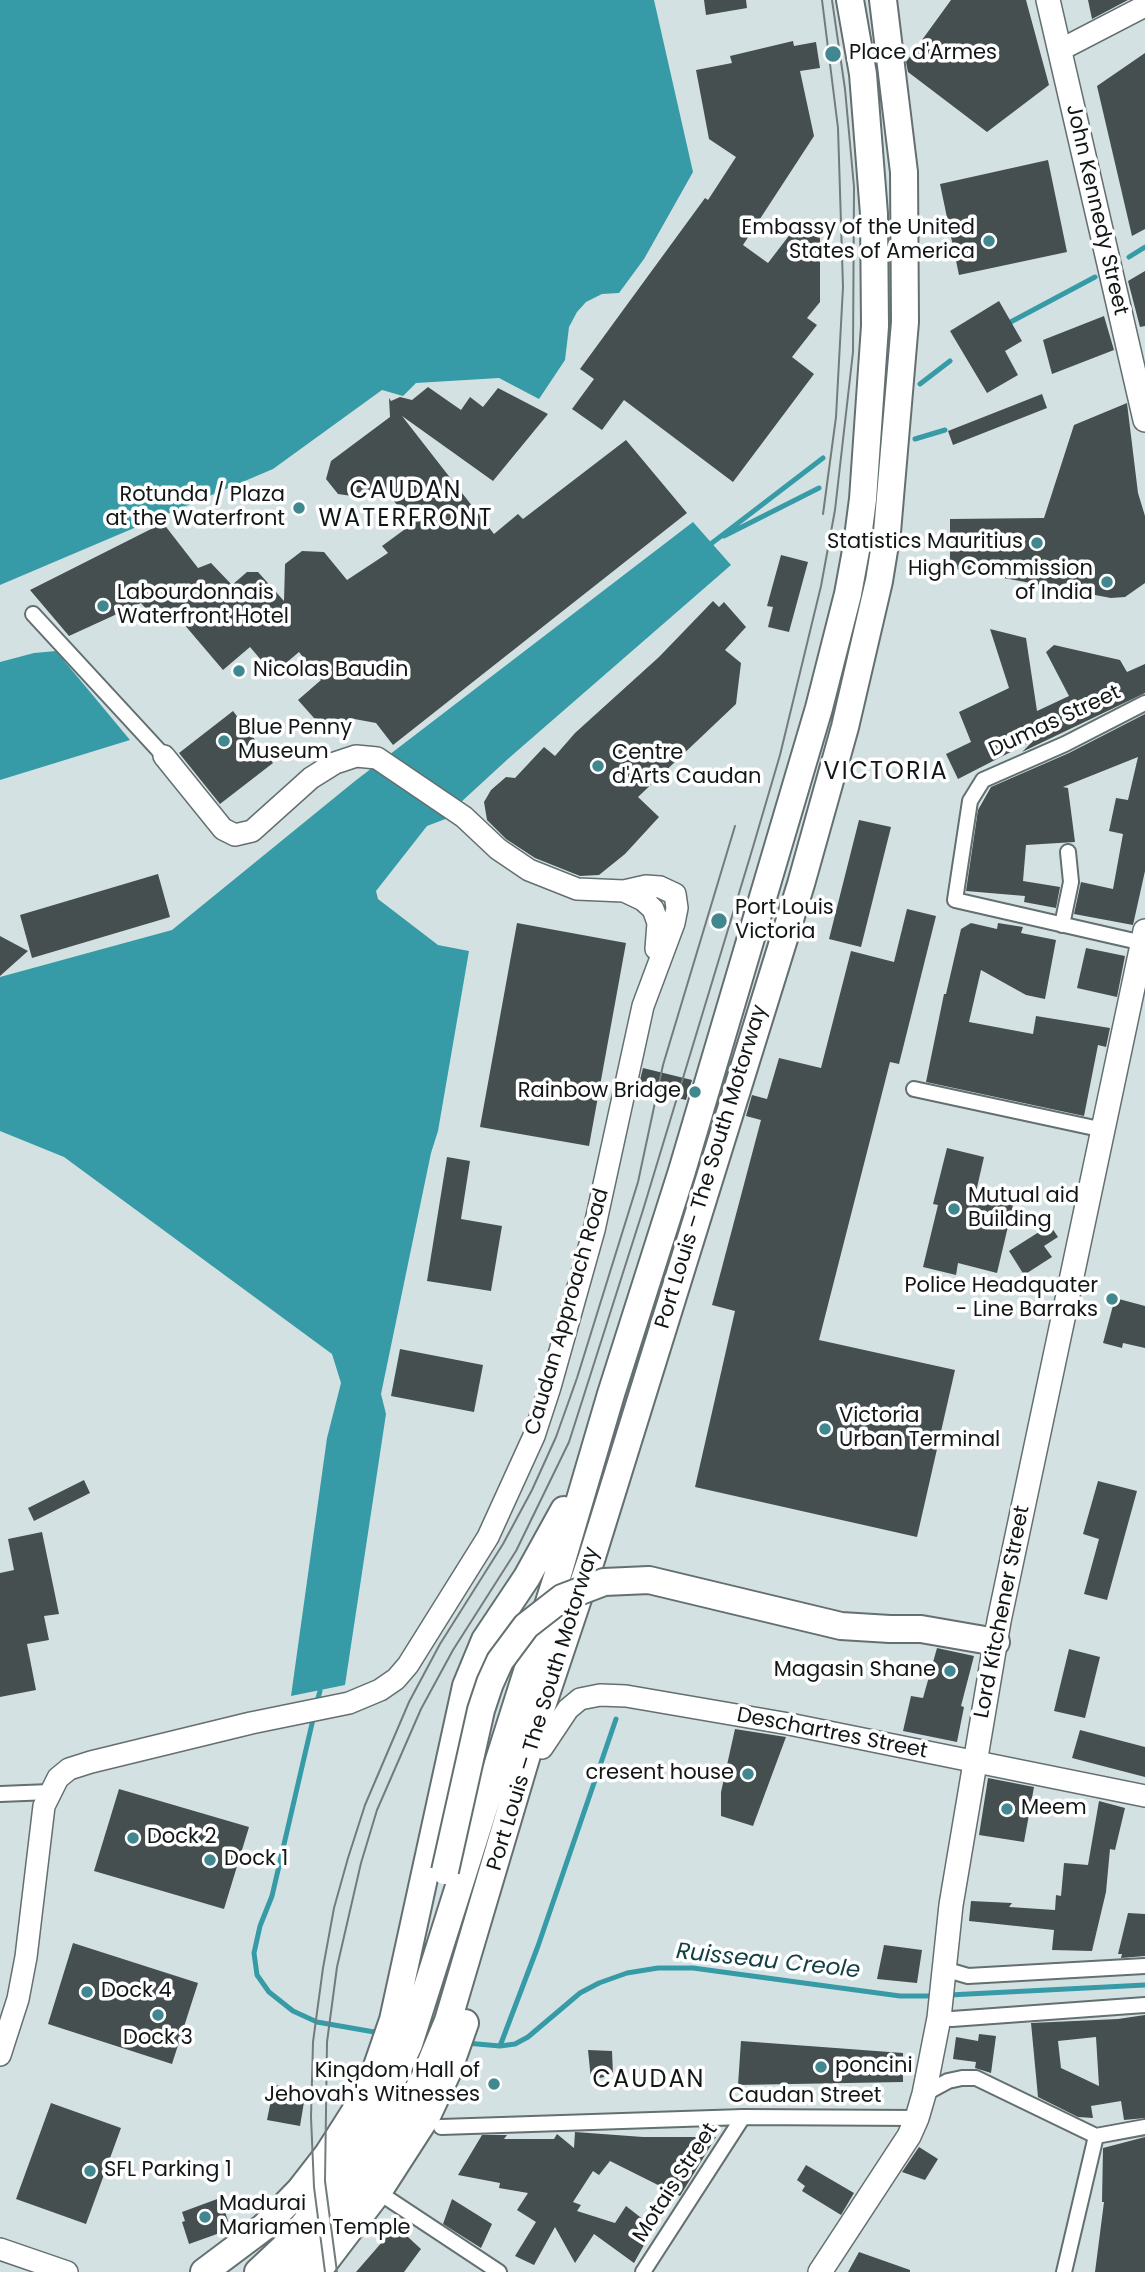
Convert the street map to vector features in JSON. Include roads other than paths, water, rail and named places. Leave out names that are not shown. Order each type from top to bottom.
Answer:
[{"type":"highway","points":[[850,0],[863,74],[874,214]]},
{"type":"highway","points":[[865,0],[883,140],[882,168],[874,214]]},
{"type":"highway","name":"Port Louis – The South Motorway","points":[[288,2272],[322,2235],[394,2133],[424,2079],[448,2021],[461,2008],[514,1800],[801,884],[845,727],[878,581],[892,476],[905,322],[904,172],[883,0]]},
{"type":"highway","points":[[903,0],[900,17],[912,115],[904,172]]},
{"type":"highway","name":"Port Louis – The South Motorway","points":[[258,2272],[304,2226],[360,2147],[389,2092],[423,2003],[682,1171],[819,708],[848,594],[863,499],[872,391],[875,326],[874,214]]},
{"type":"highway","points":[[204,2272],[264,2227],[300,2190],[348,2123],[374,2075],[393,2020],[466,1686],[485,1640],[551,1537],[597,1443]]},
{"type":"highway","points":[[317,2272],[378,2192],[427,2116],[448,2071],[461,2008],[606,1548],[621,1462]]},
{"type":"highway","points":[[423,2003],[425,1962],[481,1710],[490,1683],[500,1661],[526,1626],[562,1598],[604,1582],[649,1580],[841,1626],[920,1629],[996,1642]]},
{"type":"main road","name":"John Kennedy Street","points":[[1048,0],[1128,350],[1138,377],[1145,420]]},
{"type":"main road","name":"Lord Kitchener Street","points":[[820,2272],[909,2136],[924,2094],[940,2009],[951,1905],[996,1642],[1144,939]]},
{"type":"street","points":[[1060,50],[1145,6]]},
{"type":"street","points":[[33,614],[164,756]]},
{"type":"street","name":"Dumas Street","points":[[1062,925],[955,900],[970,801],[983,780],[1065,744],[1145,703]]},
{"type":"street","name":"Caudan Approach Road","points":[[50,1792],[58,1778],[69,1769],[91,1762],[363,1699],[396,1679],[408,1665],[488,1536],[534,1436],[576,1296],[643,1006],[677,908],[675,894],[660,887],[646,886],[624,891],[570,887],[528,870],[498,849],[457,812],[377,758],[356,756],[335,763],[311,778],[252,831],[235,835],[223,829],[164,756]]},
{"type":"street","points":[[1068,852],[1071,882],[1062,925],[1144,939]]},
{"type":"street","points":[[914,1089],[1104,1130]]},
{"type":"street","name":"Deschartres Street","points":[[542,1748],[568,1709],[580,1699],[600,1695],[626,1696],[789,1724],[1145,1796]]},
{"type":"street","points":[[0,1794],[50,1792],[44,1806],[26,1957],[18,1999],[0,2055]]},
{"type":"street","points":[[943,1973],[968,1976],[1145,1966]]},
{"type":"street","points":[[940,2009],[952,2019],[1145,2005]]},
{"type":"street","points":[[924,2094],[948,2081],[976,2078],[1096,2136],[1145,2127]]},
{"type":"street","name":"Caudan Street","points":[[441,2127],[743,2117],[917,2118]]},
{"type":"street","name":"Motais Street","points":[[643,2272],[743,2117]]},
{"type":"street","points":[[1064,2272],[1096,2136]]},
{"type":"street","points":[[378,2192],[499,2272]]},
{"type":"street","points":[[0,2250],[36,2272]]},
{"type":"street","points":[[0,2250],[67,2272]]},
{"type":"water","points":[[0,0],[654,0],[693,172],[644,259],[619,293],[602,294],[586,302],[577,312],[569,327],[565,360],[539,399],[499,378],[416,383],[403,396],[382,390],[273,469],[0,585]]},
{"type":"water","points":[[693,522],[731,565],[509,758],[460,803],[448,818],[427,826],[376,891],[378,899],[438,945],[469,951],[438,1131],[431,1153],[381,1394],[386,1414],[345,1685],[291,1696],[327,1438],[341,1383],[332,1354],[64,1157],[0,1131],[0,977],[172,930],[355,781]]},
{"type":"water","points":[[56,651],[130,740],[0,780],[0,662],[34,653]]},
{"type":"waterway","points":[[1129,257],[1145,247]]},
{"type":"waterway","points":[[1005,325],[1095,277]]},
{"type":"waterway","points":[[920,384],[950,361]]},
{"type":"waterway","points":[[915,439],[945,430]]},
{"type":"waterway","points":[[712,543],[823,458]]},
{"type":"waterway","points":[[724,536],[819,488]]},
{"type":"waterway","name":"Ruisseau Creole","points":[[316,1705],[320,1691]]},
{"type":"waterway","name":"Ruisseau Creole","points":[[314,1715],[272,1896],[260,1926],[254,1953],[257,1975],[269,1992],[293,2011],[317,2022],[380,2033]]},
{"type":"waterway","points":[[500,2046],[538,1946],[616,1719]]},
{"type":"waterway","name":"Ruisseau Creole","points":[[466,2043],[500,2046],[515,2044],[528,2037],[580,1993],[627,1973],[658,1968],[693,1968],[900,1996],[936,1996]]},
{"type":"waterway","name":"Ruisseau Creole","points":[[949,1995],[1145,1985]]},
{"type":"tram line","points":[[822,0],[838,128],[843,287],[836,417],[823,514]]},
{"type":"tram line","points":[[337,2272],[325,2181],[327,2042],[337,1967],[361,1863],[377,1810],[421,1709],[453,1650],[516,1551],[569,1442],[643,1210],[753,847],[780,755],[821,586],[835,510],[853,352],[854,187],[845,89],[832,0]]},
{"type":"tram line","points":[[325,2272],[314,2187],[311,2117],[313,2042],[334,1908],[348,1858],[365,1805],[409,1702],[440,1644],[503,1544],[556,1437],[638,1182],[663,1065],[735,826]]},
{"type":"place","name":"Place d'Armes","points":[[833,54]]},
{"type":"place","name":"Embassy of the United States of America","points":[[989,241]]},
{"type":"place","name":"Rotunda / Plaza at the Waterfront","points":[[299,508]]},
{"type":"place","name":"Statistics Mauritius","points":[[1037,543]]},
{"type":"place","name":"High Commission of India","points":[[1107,582]]},
{"type":"place","name":"Labourdonnais Waterfront Hotel","points":[[103,606]]},
{"type":"place","name":"Nicolas Baudin","points":[[239,671]]},
{"type":"place","name":"Blue Penny Museum","points":[[224,741]]},
{"type":"place","name":"Centre d'Arts Caudan","points":[[598,766]]},
{"type":"place","name":"Port Louis Victoria","points":[[719,921]]},
{"type":"place","name":"Rainbow Bridge","points":[[695,1092]]},
{"type":"place","name":"Mutual aid Building","points":[[954,1209]]},
{"type":"place","name":"Police Headquater - Line Barraks","points":[[1112,1299]]},
{"type":"place","name":"Victoria Urban Terminal","points":[[825,1429]]},
{"type":"place","name":"Magasin Shane","points":[[950,1671]]},
{"type":"place","name":"cresent house","points":[[748,1774]]},
{"type":"place","name":"Meem","points":[[1007,1809]]},
{"type":"place","name":"Dock 2","points":[[133,1838]]},
{"type":"place","name":"Dock 1","points":[[210,1860]]},
{"type":"place","name":"Dock 4","points":[[87,1992]]},
{"type":"place","name":"Dock 3","points":[[158,2015]]},
{"type":"place","name":"poncini","points":[[821,2067]]},
{"type":"place","name":"Kingdom Hall of Jehovah's Witnesses","points":[[494,2084]]},
{"type":"place","name":"SFL Parking 1","points":[[90,2171]]},
{"type":"place","name":"Madurai Mariamen Temple","points":[[205,2217]]},
{"type":"district","name":"CAUDAN WATERFRONT","points":[[406,506]]},
{"type":"district","name":"VICTORIA","points":[[886,773]]},
{"type":"district","name":"CAUDAN","points":[[649,2081]]}]
